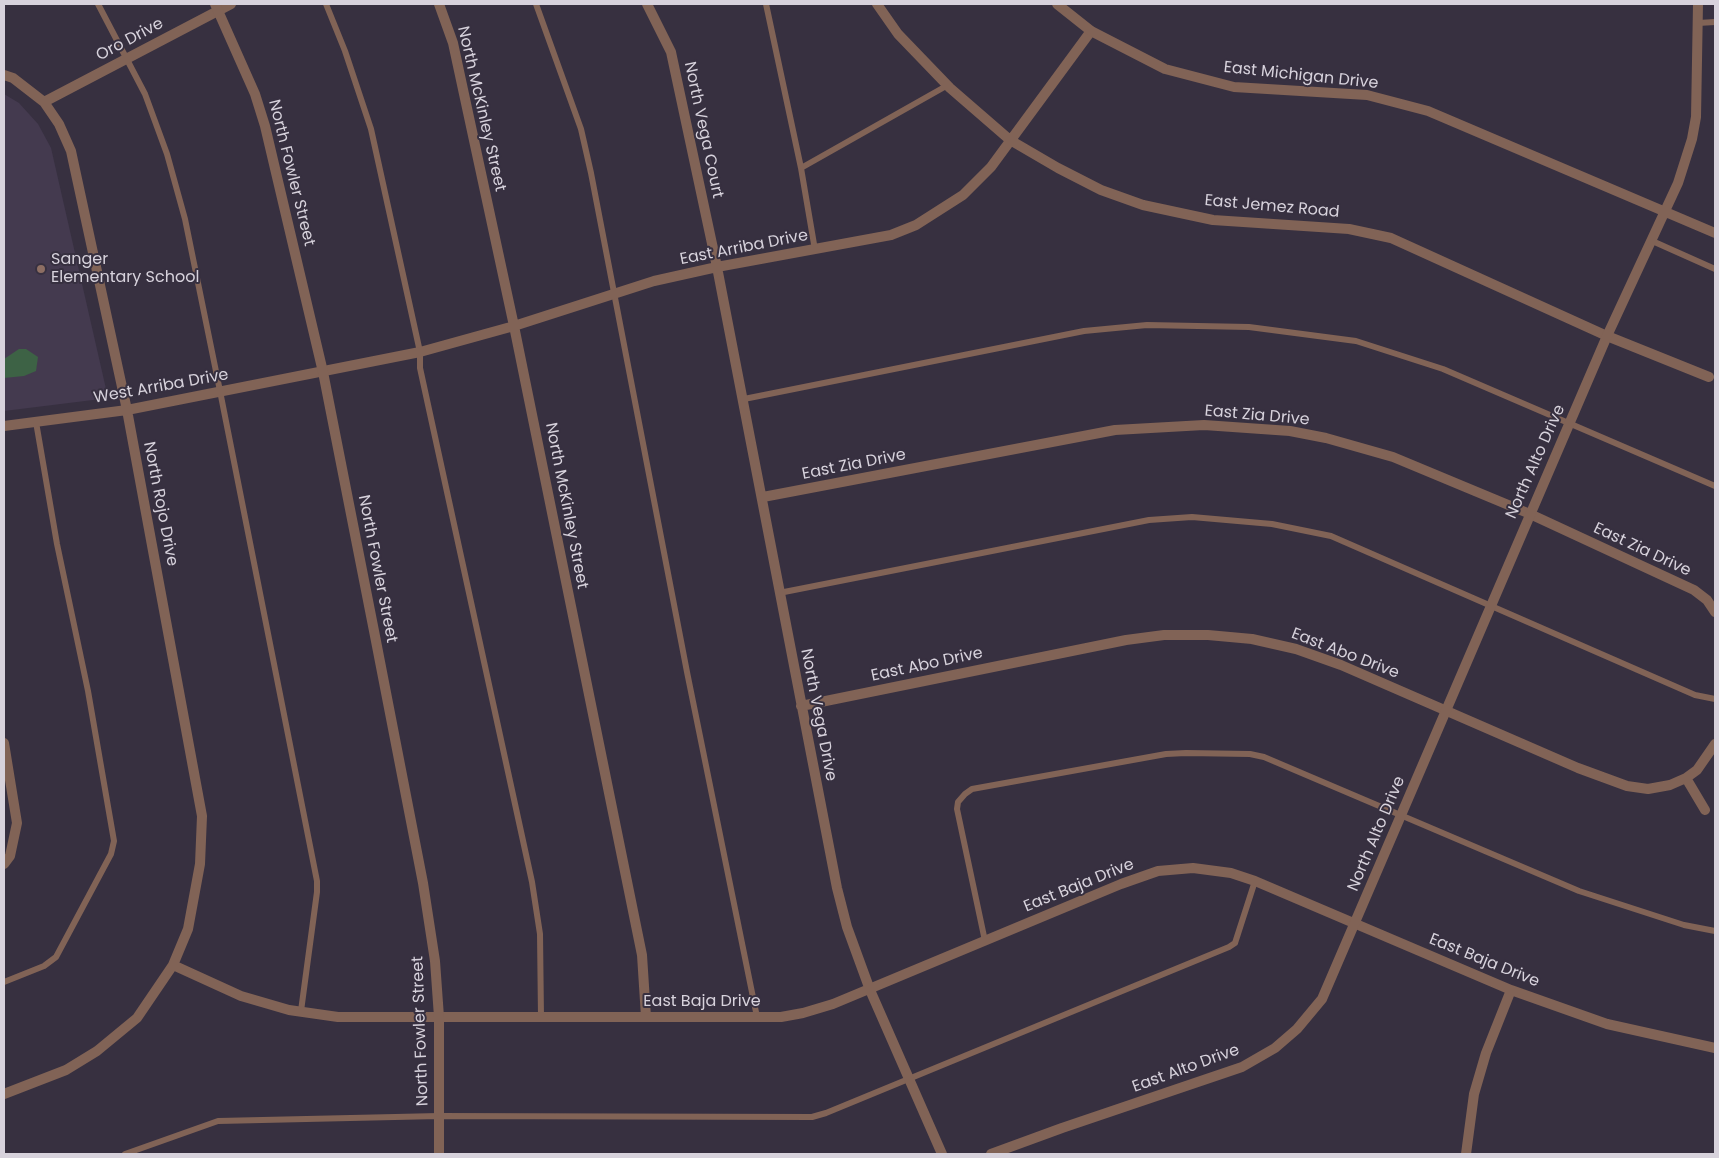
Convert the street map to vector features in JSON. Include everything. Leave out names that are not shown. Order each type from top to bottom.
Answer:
[{"type":"street","name":"Oro Drive","points":[[44,102],[128,58],[217,7],[231,4]]},
{"type":"street","name":"North McKinley Street","points":[[439,4],[453,43],[514,326],[642,955],[646,1017]]},
{"type":"street","name":"North Vega Court","points":[[647,4],[671,52],[717,267]]},
{"type":"street","name":"East Jemez Road","points":[[877,4],[898,34],[948,85],[1010,140],[1101,190],[1143,204],[1213,220],[1349,229],[1391,238],[1607,336],[1709,377]]},
{"type":"street","name":"East Michigan Drive","points":[[1057,4],[1091,31],[1166,69],[1234,87],[1367,96],[1428,111],[1715,233]]},
{"type":"street","name":"North Alto Drive","points":[[1356,923],[1490,604],[1607,336],[1650,240],[1666,211],[1692,139],[1696,117],[1698,4]]},
{"type":"street","name":"North Fowler Street","points":[[217,7],[249,78],[266,126],[323,372],[423,883],[435,962],[439,1017],[439,1154]]},
{"type":"street","name":"East Arriba Drive","points":[[323,372],[420,352],[514,326],[612,293],[717,267],[891,235],[916,225],[963,195],[991,168],[1091,31]]},
{"type":"street","name":"North Rojo Drive","points":[[4,75],[13,78],[44,102],[59,124],[71,151],[127,410],[202,816],[200,864],[195,900],[188,929],[172,965],[137,1018],[97,1051],[66,1070],[4,1094]]},
{"type":"street","name":"North Vega Drive","points":[[717,267],[744,398],[779,593],[837,888],[847,927],[870,990],[942,1154]]},
{"type":"street","name":"West Arriba Drive","points":[[4,426],[127,410],[323,372]]},
{"type":"street","name":"East Zia Drive","points":[[763,497],[1085,434],[1150,426],[1204,424],[1290,431],[1356,446],[1393,457],[1530,514],[1694,590],[1707,600],[1715,612]]},
{"type":"street","name":"East Abo Drive","points":[[801,706],[1126,640],[1164,635],[1208,635],[1252,639],[1296,649],[1341,665],[1578,768],[1627,786],[1648,789],[1670,785],[1686,778],[1697,770],[1715,744]]},
{"type":"street","points":[[4,743],[17,823],[10,856],[4,864]]},
{"type":"street","points":[[1686,778],[1705,810]]},
{"type":"street","name":"East Baja Drive","points":[[172,965],[241,996],[301,1011],[338,1017],[646,1017],[757,1016],[803,1013],[870,990],[1121,884],[1158,871],[1176,868],[1213,869],[1255,881],[1511,990],[1607,1024],[1715,1048]]},
{"type":"street","name":"East Alto Drive","points":[[991,1154],[1062,1128],[1242,1068],[1276,1048],[1297,1030],[1322,1000],[1356,923]]},
{"type":"street","points":[[1466,1154],[1474,1094],[1486,1053],[1511,990]]},
{"type":"lane","points":[[98,4],[128,58],[145,94],[166,154],[182,210],[220,391],[317,881],[318,892],[301,1011]]},
{"type":"lane","points":[[326,4],[345,51],[371,129],[420,352],[420,368],[532,882],[540,934],[541,1017]]},
{"type":"lane","points":[[536,4],[581,129],[612,293],[757,1016]]},
{"type":"lane","points":[[766,4],[801,168],[814,250]]},
{"type":"lane","points":[[1698,23],[1715,22]]},
{"type":"lane","points":[[801,168],[948,85]]},
{"type":"lane","points":[[1650,240],[1715,269]]},
{"type":"lane","points":[[744,398],[1084,331],[1147,325],[1249,327],[1356,341],[1443,368],[1715,486]]},
{"type":"lane","points":[[4,982],[44,966],[56,957],[111,854],[114,841],[88,690],[57,544],[36,422]]},
{"type":"lane","points":[[779,593],[1149,520],[1192,518],[1272,524],[1331,536],[1695,694],[1715,699]]},
{"type":"lane","points":[[985,941],[958,802],[972,789],[1166,754],[1250,754],[1264,757],[1579,891],[1684,925],[1715,931]]},
{"type":"lane","points":[[125,1154],[218,1121],[439,1116],[812,1117],[826,1113],[1229,947],[1235,943],[1255,881]]},
{"type":"shaded area","name":"Sanger Elementary School","points":[[4,94],[19,103],[38,124],[51,148],[106,389],[101,399],[4,411]]},
{"type":"green space","points":[[19,349],[26,349],[38,357],[36,371],[24,376],[4,378],[4,359]]},
{"type":"place","name":"Sanger Elementary School","points":[[41,269]]}]
